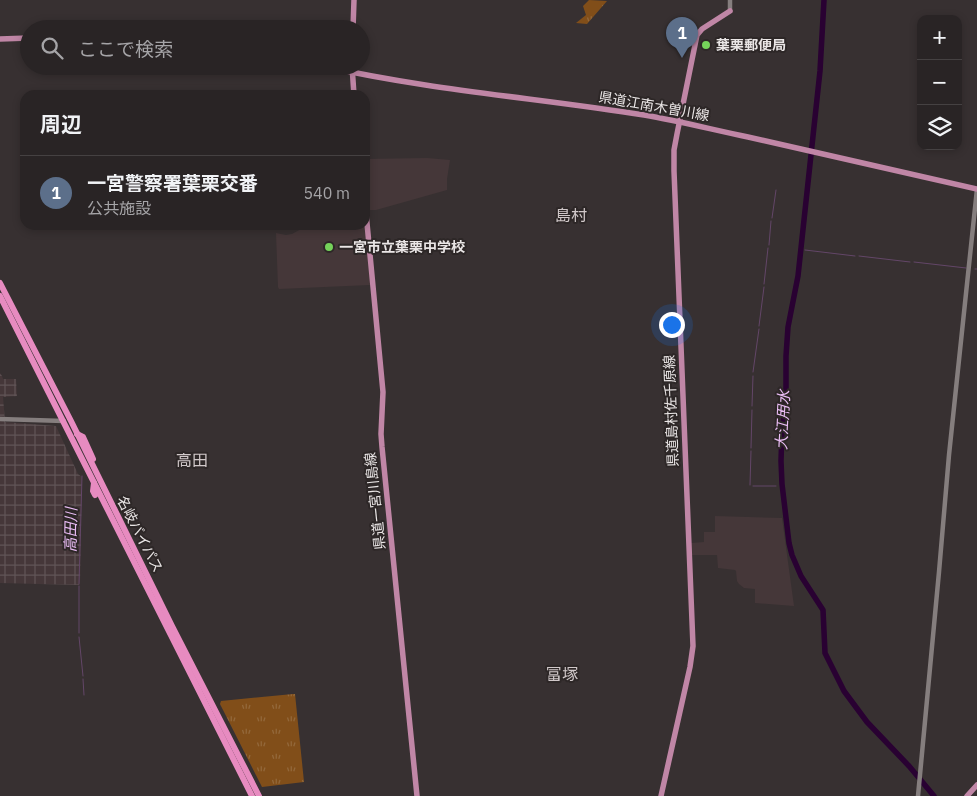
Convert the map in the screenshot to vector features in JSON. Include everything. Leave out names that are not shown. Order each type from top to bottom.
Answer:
[{"type":"highway","name":"名岐バイパス","points":[[0,283],[259,796]]},
{"type":"highway","name":"名岐バイパス","points":[[1,298],[252,796]]},
{"type":"highway","points":[[77,434],[83,437],[101,475]]},
{"type":"highway","points":[[94,482],[93,491],[95,495]]},
{"type":"main road","points":[[353,20],[354,0]]},
{"type":"main road","name":"県道島村佐千原線","points":[[661,796],[693,646],[674,150],[698,34],[702,29],[730,11]]},
{"type":"main road","points":[[0,39],[20,38]]},
{"type":"main road","name":"県道江南木曽川線","points":[[370,74],[406,83],[572,104],[679,122],[977,189]]},
{"type":"main road","points":[[352,75],[354,90]]},
{"type":"main road","name":"県道一宮川島線","points":[[368,230],[383,392],[382,447],[417,796]]},
{"type":"main road","points":[[967,796],[977,785]]},
{"type":"street","points":[[730,0],[730,11]]},
{"type":"street","points":[[918,796],[955,387],[977,189]]},
{"type":"street","points":[[0,419],[64,421]]},
{"type":"shaded area","points":[[427,158],[450,160],[447,190],[376,210],[370,210],[370,159]]},
{"type":"shaded area","points":[[299,230],[366,230],[370,285],[279,289],[276,233],[292,234]]},
{"type":"shaded area","points":[[0,373],[3,379],[16,379],[17,396],[3,397],[5,422],[56,426],[78,474],[82,477],[79,585],[0,583]]},
{"type":"shaded area","points":[[715,516],[782,518],[794,606],[755,603],[755,589],[744,588],[739,584],[735,570],[718,568],[717,555],[691,555],[691,543],[704,542],[704,532],[715,532]]},
{"type":"green space","points":[[589,0],[607,1],[587,24],[576,23],[586,15],[583,6]]},
{"type":"green space","points":[[295,694],[304,782],[262,787],[220,704],[221,701]]},
{"type":"waterway","name":"大江用水","points":[[824,0],[820,71],[798,276],[788,327],[786,356],[786,399],[781,461],[789,543],[801,576],[823,610],[825,653],[844,691],[867,722],[909,766],[934,796]]},
{"type":"waterway","points":[[772,218],[776,190]]},
{"type":"waterway","points":[[769,245],[771,221]]},
{"type":"waterway","points":[[764,284],[768,248]]},
{"type":"waterway","points":[[805,250],[855,256]]},
{"type":"waterway","points":[[859,256],[910,262]]},
{"type":"waterway","points":[[914,262],[966,268]]},
{"type":"waterway","points":[[759,326],[764,287]]},
{"type":"waterway","points":[[753,372],[759,329]]},
{"type":"waterway","points":[[752,406],[753,376]]},
{"type":"waterway","points":[[751,448],[752,410]]},
{"type":"waterway","points":[[750,485],[751,451]]},
{"type":"waterway","name":"高田川","points":[[79,584],[82,476]]},
{"type":"waterway","points":[[753,486],[776,486]]},
{"type":"waterway","name":"高田川","points":[[79,586],[79,633]]},
{"type":"waterway","name":"高田川","points":[[79,637],[83,676]]},
{"type":"waterway","name":"高田川","points":[[83,679],[84,695]]},
{"type":"place","name":"葉栗郵便局","points":[[706,45]]},
{"type":"place","name":"一宮警察署葉栗交番","points":[[682,58]]},
{"type":"place","name":"一宮市立葉栗中学校","points":[[329,247]]},
{"type":"district","name":"島村","points":[[571,215]]},
{"type":"district","name":"高田","points":[[192,460]]},
{"type":"district","name":"富塚","points":[[562,674]]}]
